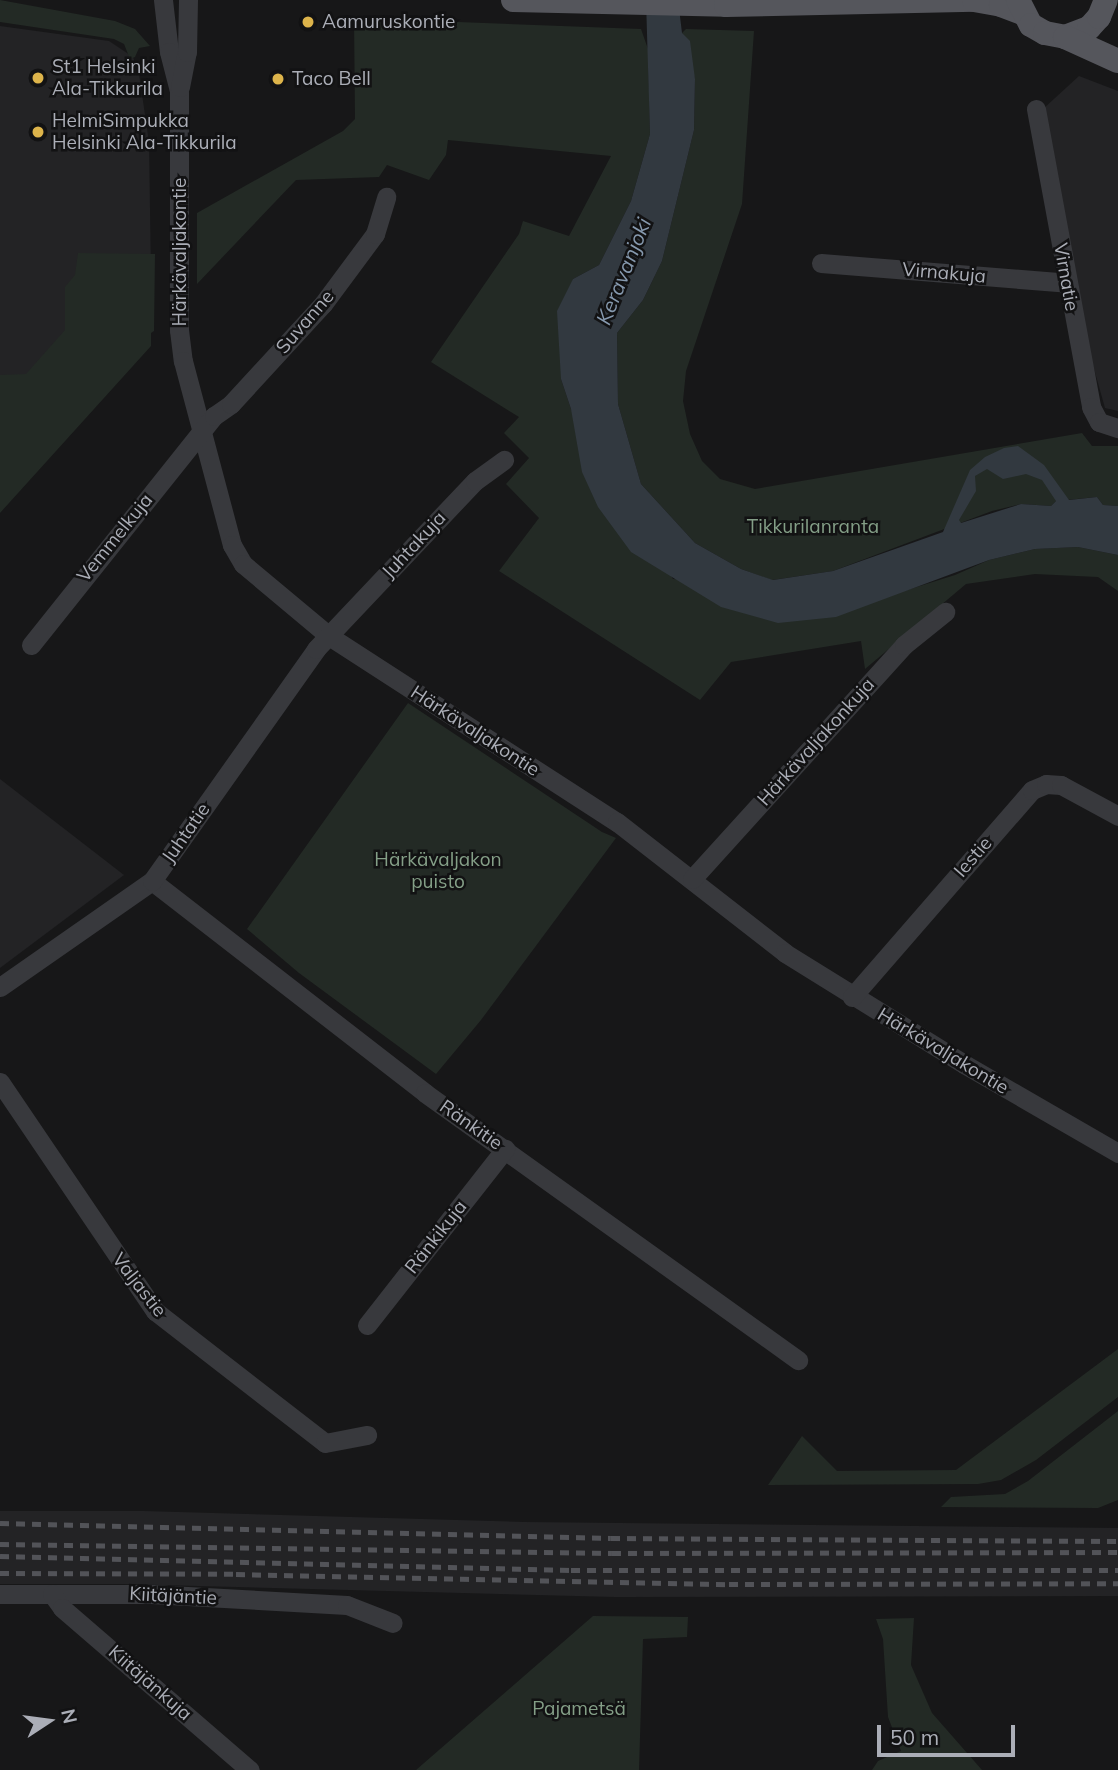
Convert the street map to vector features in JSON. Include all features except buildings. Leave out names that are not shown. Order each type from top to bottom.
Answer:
[{"type":"main road","points":[[513,0],[702,5],[974,1],[1020,6],[1038,30],[1065,37],[1118,61]]},
{"type":"main road","points":[[1065,37],[1089,28],[1099,17],[1106,0],[1118,11]]},
{"type":"street","name":"Härkävaljakontie","points":[[163,0],[169,52],[179,91]]},
{"type":"street","name":"Härkävaljakontie","points":[[188,0],[187,52],[179,91],[179,330],[200,432],[236,556],[329,636],[617,822],[785,953],[852,997],[1118,1153]]},
{"type":"street","name":"Virnatie","points":[[1036,109],[1091,407],[1099,422],[1118,428]]},
{"type":"street","name":"Suvanne","points":[[200,432],[214,416],[231,404],[323,304],[375,234],[386,197]]},
{"type":"street","name":"Virnakuja","points":[[821,263],[1068,283]]},
{"type":"street","name":"Vemmelkuja","points":[[31,645],[200,432]]},
{"type":"street","name":"Juhtakuja","points":[[329,636],[475,481],[504,460]]},
{"type":"street","name":"Härkävaljakonkuja","points":[[692,879],[904,645],[945,612]]},
{"type":"street","name":"Juhtatie","points":[[0,987],[152,881],[329,636]]},
{"type":"street","name":"Iestie","points":[[852,997],[1032,790],[1046,784],[1061,785],[1118,816]]},
{"type":"street","name":"Ränkitie","points":[[152,881],[425,1093],[798,1360]]},
{"type":"street","name":"Valjastie","points":[[0,1082],[155,1311],[325,1443],[367,1435]]},
{"type":"street","name":"Ränkikuja","points":[[367,1325],[505,1149]]},
{"type":"street","name":"Kiitäjäntie","points":[[0,1594],[151,1594],[347,1605],[393,1623]]},
{"type":"street","name":"Kiitäjänkuja","points":[[52,1594],[62,1608],[250,1770]]},
{"type":"shaded area","points":[[0,26],[109,41],[133,57],[139,74],[149,142],[151,276],[0,416]]},
{"type":"shaded area","points":[[1079,76],[1118,91],[1118,411],[1105,408],[1087,344],[1043,109]]},
{"type":"shaded area","points":[[0,779],[124,875],[0,968]]},
{"type":"shaded area","points":[[0,1511],[143,1511],[524,1522],[1118,1528],[1118,1596],[615,1597],[121,1584],[0,1584]]},
{"type":"green space","points":[[0,0],[115,21],[135,29],[150,46],[139,48],[135,57],[130,59],[124,44],[114,39],[0,22]]},
{"type":"green space","points":[[354,18],[641,29],[648,49],[650,134],[631,201],[599,265],[573,279],[561,379],[571,409],[673,579],[904,591],[955,575],[989,560],[1035,549],[1078,547],[1118,555],[1118,591],[1098,577],[1035,574],[966,584],[865,669],[861,641],[731,662],[700,700],[499,571],[539,518],[506,484],[529,458],[504,433],[519,417],[431,362],[519,234],[523,221],[569,236],[611,156],[448,140],[446,155],[429,180],[387,165],[379,177],[296,180],[197,284],[197,213],[343,131],[355,119]]},
{"type":"green space","name":"Tikkurilanranta","points":[[686,29],[754,31],[742,204],[686,371],[683,401],[690,434],[702,461],[720,479],[755,489],[1082,433],[1092,446],[1118,446],[1118,506],[1103,505],[1097,497],[1056,501],[1051,506],[1021,504],[992,511],[833,571],[772,580],[741,569],[695,543],[641,484],[618,404],[617,333],[643,300],[662,261],[694,130],[695,79],[682,33]]},
{"type":"green space","points":[[78,253],[155,254],[154,331],[151,333],[151,346],[0,513],[0,375],[26,374],[65,330],[65,287],[75,275]]},
{"type":"green space","name":"Härkävaljakon puisto","points":[[408,703],[602,832],[616,838],[481,1020],[436,1074],[299,973],[247,929]]},
{"type":"green space","points":[[1118,1349],[1118,1397],[1036,1460],[1001,1480],[978,1484],[768,1485],[802,1436],[837,1471],[956,1470]]},
{"type":"green space","points":[[1118,1411],[1118,1500],[1098,1508],[941,1507],[951,1497],[1005,1494],[1028,1481]]},
{"type":"green space","name":"Pajametsä","points":[[593,1616],[688,1617],[687,1637],[643,1639],[639,1770],[416,1770]]},
{"type":"green space","points":[[914,1618],[911,1665],[932,1713],[982,1770],[872,1770],[878,1761],[901,1751],[888,1717],[883,1639],[876,1619]]},
{"type":"water","name":"Keravanjoki","points":[[646,0],[678,0],[682,33],[690,41],[695,79],[694,130],[662,261],[643,300],[617,333],[618,404],[641,484],[695,543],[741,569],[773,580],[833,571],[943,532],[970,470],[985,457],[1004,448],[1018,446],[1044,465],[1069,500],[1097,497],[1103,505],[1118,506],[1118,555],[1078,547],[1035,549],[989,560],[836,617],[778,623],[721,607],[631,552],[598,507],[582,472],[571,409],[561,379],[557,311],[573,279],[599,265],[631,201],[650,134]],"holes":[[[987,469],[1003,479],[1026,474],[1042,480],[1056,501],[1051,506],[1021,504],[961,523],[959,520],[976,491],[975,476]]]},
{"type":"railway","points":[[0,1523],[611,1538],[1118,1541]]},
{"type":"railway","points":[[0,1544],[612,1553],[1118,1552]]},
{"type":"railway","points":[[0,1556],[571,1570],[1118,1570]]},
{"type":"railway","points":[[0,1573],[236,1574],[729,1584],[1118,1583]]},
{"type":"place","name":"Aamuruskontie","points":[[308,22]]},
{"type":"place","name":"St1 Helsinki Ala-Tikkurila","points":[[38,78]]},
{"type":"place","name":"Taco Bell","points":[[278,79]]},
{"type":"place","name":"HelmiSimpukka Helsinki Ala-Tikkurila","points":[[38,132]]}]
